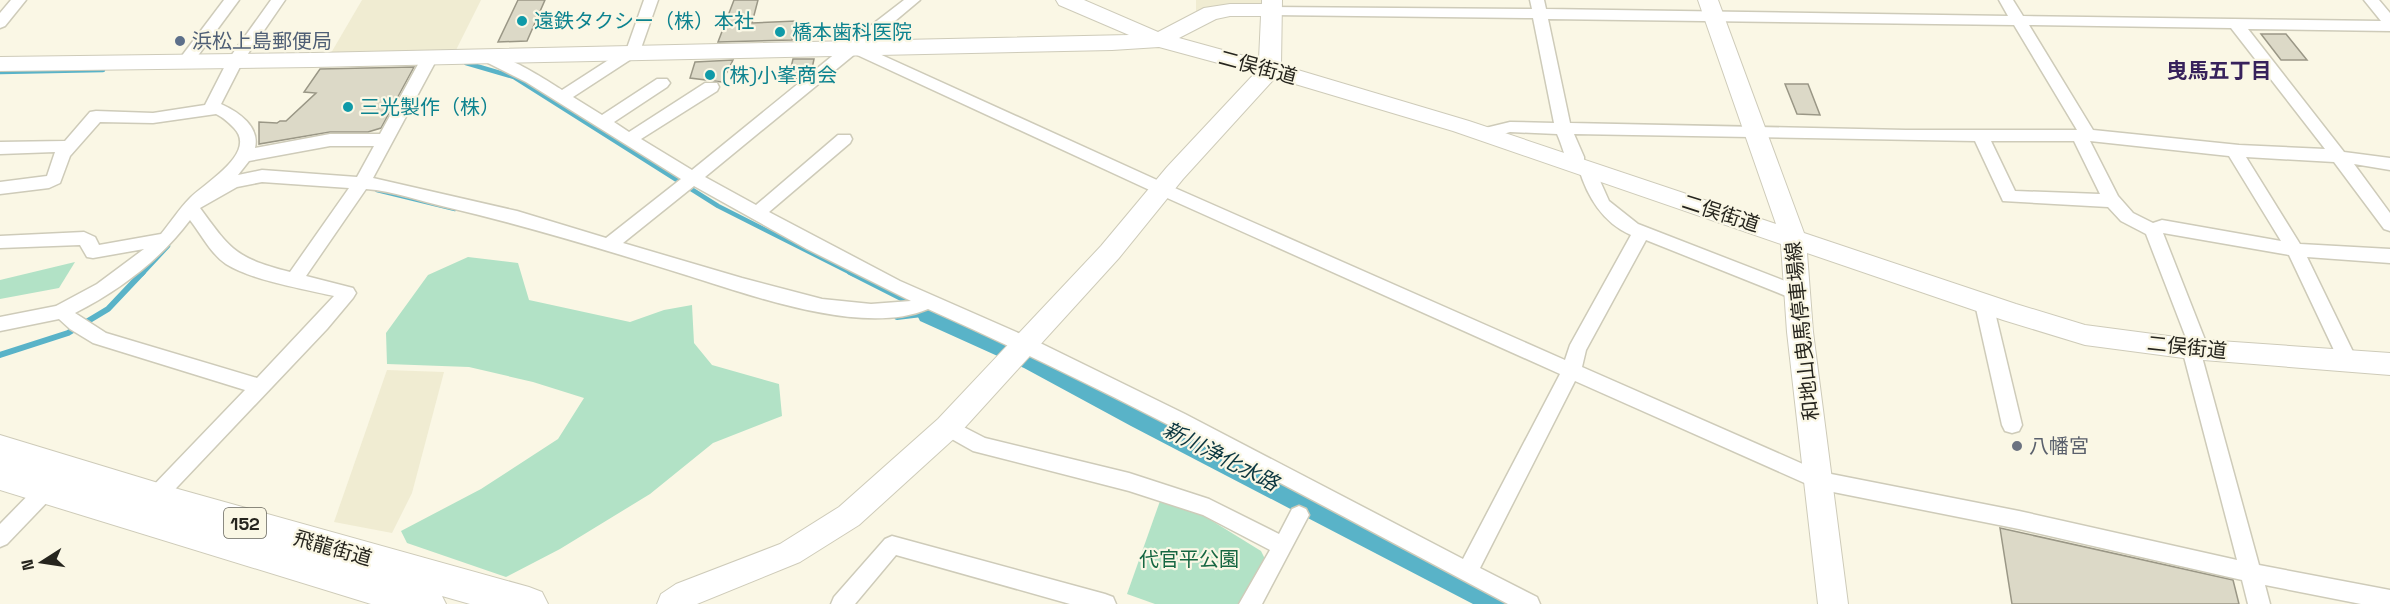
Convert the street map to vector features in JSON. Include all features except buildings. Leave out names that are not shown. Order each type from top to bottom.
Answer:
[{"type":"highway","name":"飛龍街道","points":[[0,449],[154,497],[529,604]]},
{"type":"highway","name":"飛龍街道","points":[[0,475],[427,604]]},
{"type":"street","points":[[0,22],[19,0]]},
{"type":"street","points":[[186,61],[231,0]]},
{"type":"street","points":[[216,109],[213,107],[214,102],[234,64],[278,0]]},
{"type":"street","points":[[562,97],[634,51],[651,0]]},
{"type":"street","points":[[610,244],[689,183],[852,47],[913,0]]},
{"type":"street","name":"二俣街道","points":[[1066,0],[1159,40],[1270,70],[1483,134],[1793,237],[1984,304],[2085,335],[2196,350],[2390,364]]},
{"type":"street","points":[[2007,0],[2084,135],[2113,201],[2127,217],[2153,230],[2196,350],[2259,604]]},
{"type":"street","points":[[2371,0],[2390,24]]},
{"type":"street","points":[[0,64],[428,61],[485,56],[634,51],[1159,40],[1211,13],[1272,5],[1711,8],[2019,21],[2390,24]]},
{"type":"street","points":[[672,604],[687,594],[790,553],[849,516],[948,427],[1110,252],[1161,189],[1270,70],[1272,5]]},
{"type":"street","points":[[1539,7],[1563,128],[1576,157],[1603,205],[1641,233],[1797,293]]},
{"type":"street","name":"和地山曳馬停車場線","points":[[1711,8],[1793,237],[1797,293],[1833,604]]},
{"type":"street","points":[[2235,23],[2390,225]]},
{"type":"street","points":[[852,47],[1161,189],[1818,480],[2019,520],[2251,573],[2390,600]]},
{"type":"street","points":[[485,56],[501,62],[603,122],[689,183],[757,213],[864,270],[919,304],[1019,351],[1178,420],[1529,604]]},
{"type":"street","points":[[295,278],[362,183],[428,61]]},
{"type":"street","points":[[603,122],[663,83]]},
{"type":"street","points":[[630,139],[711,87]]},
{"type":"street","points":[[0,188],[49,182],[54,179],[59,160],[96,116],[153,118],[216,109],[230,114],[244,128],[249,140],[245,156],[239,165],[193,205],[166,239],[138,266],[62,311],[0,324]]},
{"type":"street","points":[[1483,134],[1510,127],[1756,133],[2084,135],[2234,151],[2339,157],[2390,164]]},
{"type":"street","points":[[1981,136],[2009,197],[2113,201]]},
{"type":"street","points":[[757,213],[844,139]]},
{"type":"street","points":[[245,156],[330,140],[384,140]]},
{"type":"street","points":[[0,147],[69,146]]},
{"type":"street","points":[[2234,151],[2295,250],[2348,360]]},
{"type":"street","points":[[193,205],[233,182],[262,176],[362,183],[517,217],[742,285],[822,306],[871,311],[919,304]]},
{"type":"street","points":[[154,497],[321,324],[347,293],[258,270],[232,260],[216,243],[193,205]]},
{"type":"street","points":[[2153,230],[2162,226],[2295,250],[2390,256]]},
{"type":"street","points":[[1467,572],[1571,371],[1577,350],[1641,233]]},
{"type":"street","points":[[0,242],[84,238],[93,252],[166,239]]},
{"type":"street","points":[[1984,304],[2012,425]]},
{"type":"street","points":[[62,311],[79,327],[100,338],[260,387]]},
{"type":"street","points":[[948,427],[980,445],[1129,482],[1209,508],[1283,547]]},
{"type":"street","points":[[0,538],[46,490]]},
{"type":"street","points":[[1250,604],[1299,516]]},
{"type":"street","points":[[842,604],[892,544],[1106,604]]},
{"type":"shaded area","points":[[362,0],[481,0],[455,52],[331,53]]},
{"type":"shaded area","points":[[1196,0],[1267,0],[1267,6],[1196,16]]},
{"type":"shaded area","points":[[387,370],[444,372],[412,493],[392,533],[334,522]]},
{"type":"green space","points":[[468,257],[518,263],[529,300],[630,322],[664,310],[692,305],[694,343],[712,365],[779,384],[782,416],[713,443],[650,494],[560,549],[506,577],[407,543],[401,531],[481,489],[558,439],[584,398],[533,382],[469,367],[387,364],[386,333],[428,275]]},
{"type":"green space","points":[[75,262],[59,288],[0,299],[0,280]]},
{"type":"green space","name":"代官平公園","points":[[1160,501],[1201,514],[1261,551],[1265,559],[1239,604],[1155,604],[1127,594]]},
{"type":"waterway","points":[[466,63],[514,77],[718,206],[853,274]]},
{"type":"waterway","points":[[0,72],[103,70]]},
{"type":"waterway","points":[[377,190],[455,209]]},
{"type":"waterway","points":[[142,274],[168,246]]},
{"type":"waterway","points":[[0,355],[68,333],[108,309],[143,272]]},
{"type":"waterway","points":[[850,272],[931,313]]},
{"type":"waterway","points":[[897,317],[930,313]]},
{"type":"waterway","name":"新川浄化水路","points":[[931,313],[1035,359],[1142,417],[1508,604]]},
{"type":"place","name":"遠鉄タクシー（株）本社","points":[[522,21]]},
{"type":"place","name":"橋本歯科医院","points":[[780,32]]},
{"type":"place","name":"浜松上島郵便局","points":[[180,41]]},
{"type":"place","name":"(株)小峯商会","points":[[710,75]]},
{"type":"place","name":"三光製作（株）","points":[[348,107]]},
{"type":"place","name":"八幡宮","points":[[2017,446]]},
{"type":"district","name":"曳馬五丁目","points":[[2219,70]]}]
